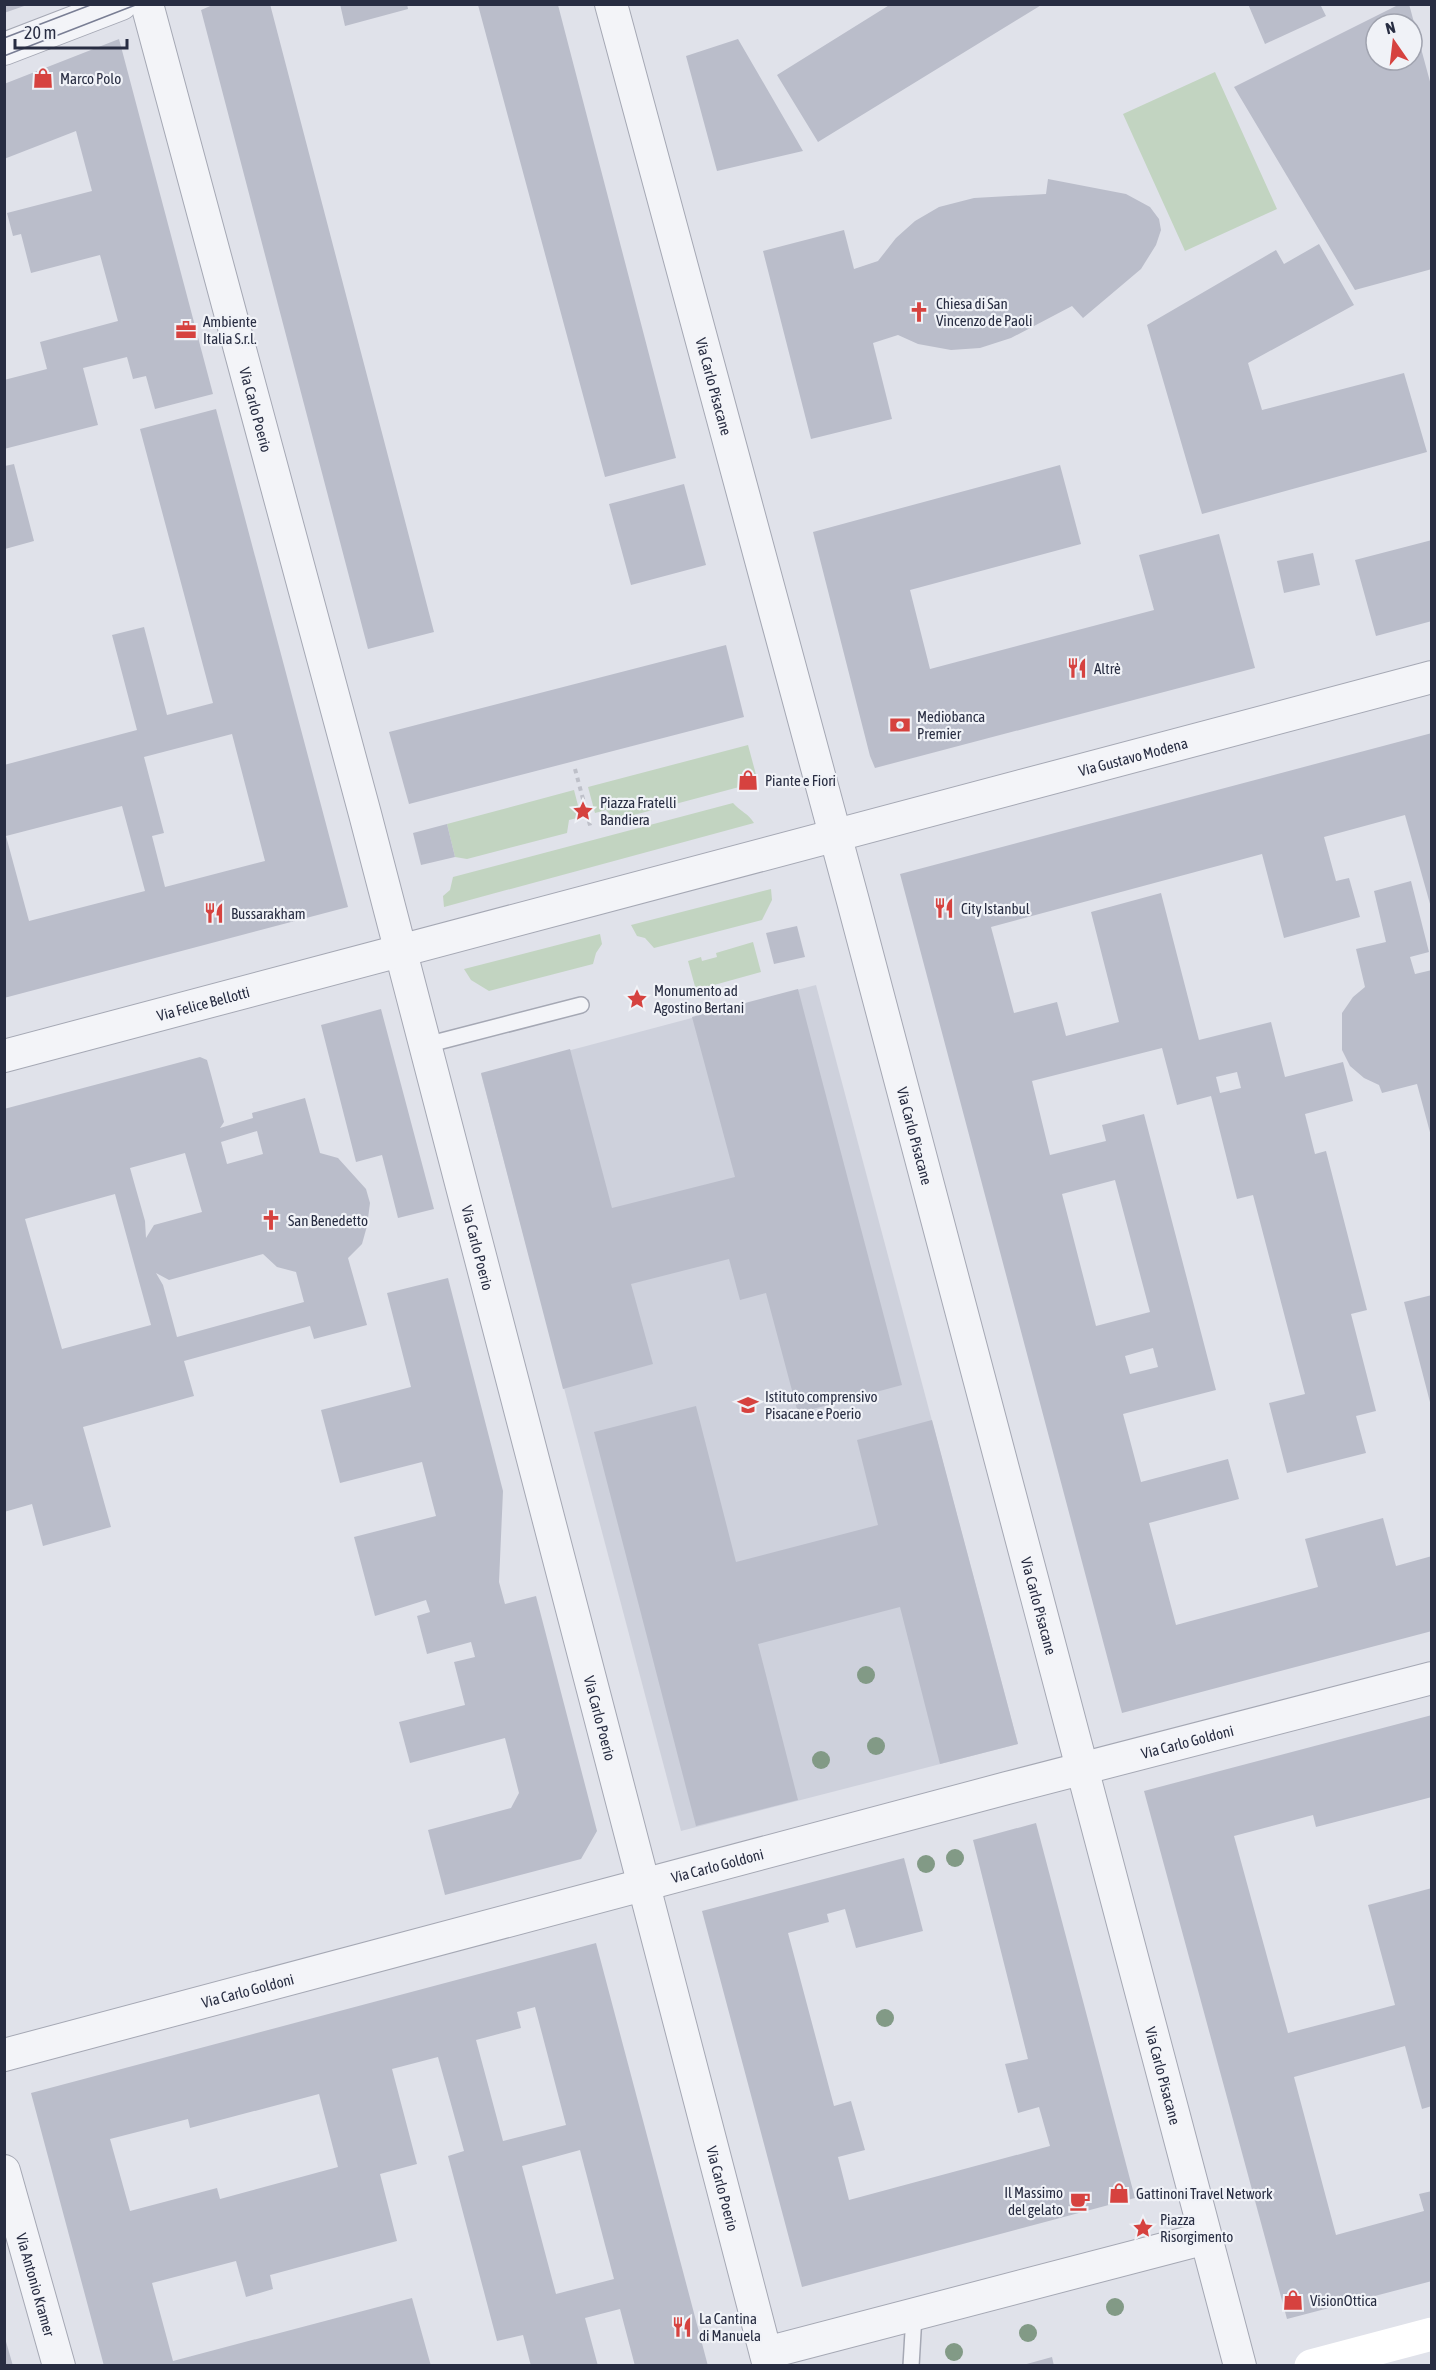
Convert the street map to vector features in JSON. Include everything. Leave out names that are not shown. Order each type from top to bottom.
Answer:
[{"type":"street","points":[[4,49],[121,4]]},
{"type":"street","name":"Via Carlo Poerio","points":[[147,4],[400,950]]},
{"type":"street","name":"Via Carlo Pisacane","points":[[611,4],[872,972],[1206,2238]]},
{"type":"street","name":"Via Gustavo Modena","points":[[835,835],[1431,677]]},
{"type":"street","points":[[426,1045],[400,950],[835,835]]},
{"type":"street","name":"Via Felice Bellotti","points":[[4,1056],[400,950]]},
{"type":"street","name":"Via Carlo Poerio","points":[[426,1045],[768,2359]]},
{"type":"street","name":"Via Carlo Goldoni","points":[[4,2055],[1431,1678]]},
{"type":"street","name":"Via Antonio Kramer","points":[[4,2171],[59,2366]]},
{"type":"street","points":[[768,2359],[914,2315],[1206,2238],[1240,2366]]},
{"type":"street","points":[[1311,2366],[1431,2334]]},
{"type":"lane","points":[[426,1045],[581,1005]]},
{"type":"lane","points":[[911,2366],[914,2315]]},
{"type":"path","points":[[575,769],[591,829]]},
{"type":"shaded area","name":"Istituto comprensivo Pisacane e Poerio","points":[[816,985],[1018,1744],[681,1831],[481,1074]]},
{"type":"green space","points":[[1215,72],[1277,209],[1185,251],[1123,114]]},
{"type":"green space","points":[[748,745],[758,782],[615,820],[606,810],[595,813],[588,787]]},
{"type":"green space","points":[[574,790],[581,817],[569,820],[567,833],[467,859],[455,857],[447,824]]},
{"type":"green space","points":[[733,803],[754,823],[444,907],[443,896],[450,890],[453,877]]},
{"type":"green space","points":[[771,889],[772,900],[762,920],[654,948],[645,938],[637,936],[631,925]]},
{"type":"green space","points":[[600,934],[602,944],[593,964],[489,991],[471,980],[464,969]]},
{"type":"green space","points":[[753,942],[761,972],[696,990],[688,961],[701,957],[702,961],[717,957],[716,953]]},
{"type":"building","points":[[4,4],[27,4],[27,5],[4,13]]},
{"type":"building","points":[[215,4],[270,4],[434,632],[368,649],[201,10]]},
{"type":"building","points":[[340,4],[407,4],[408,9],[345,26]]},
{"type":"building","points":[[891,4],[1043,4],[818,142],[777,75]]},
{"type":"building","points":[[1248,4],[1320,4],[1326,16],[1265,44]]},
{"type":"building","points":[[1400,4],[1409,4],[1411,12],[1384,12]]},
{"type":"building","points":[[478,5],[558,5],[676,458],[605,477]]},
{"type":"building","points":[[1364,22],[1364,72],[1424,72],[1424,59],[1432,89],[1432,269],[1355,290],[1234,87]]},
{"type":"building","points":[[119,39],[213,394],[155,409],[146,376],[133,379],[127,357],[83,368],[98,425],[4,449],[4,380],[47,369],[40,342],[118,321],[100,255],[31,273],[21,234],[13,236],[7,213],[92,191],[76,131],[4,159],[4,84]]},
{"type":"building","points":[[738,39],[803,151],[717,171],[686,56]]},
{"type":"building","name":"Chiesa di San Vincenzo de Paoli","points":[[1048,179],[1126,194],[1150,207],[1159,219],[1161,230],[1156,245],[1141,269],[1083,318],[1072,306],[1011,338],[980,348],[951,350],[918,344],[898,335],[873,343],[892,419],[811,439],[763,251],[844,230],[854,269],[878,261],[896,238],[915,221],[939,207],[974,198],[1046,194]]},
{"type":"building","points":[[1319,244],[1354,305],[1248,363],[1262,410],[1404,373],[1427,452],[1202,514],[1147,325],[1276,250],[1284,264]]},
{"type":"building","points":[[216,409],[348,907],[4,998],[4,765],[137,730],[112,635],[144,627],[167,715],[213,703],[140,429]],"holes":[[[232,734],[265,861],[165,887],[152,836],[164,833],[144,757]],[[122,806],[145,891],[29,921],[6,836]]]},
{"type":"building","points":[[14,464],[34,541],[5,549],[5,466]]},
{"type":"building","points":[[1060,465],[1081,544],[910,590],[930,669],[1154,610],[1139,555],[1219,534],[1255,668],[875,768],[813,532]]},
{"type":"building","points":[[684,484],[706,565],[631,585],[609,504]]},
{"type":"building","points":[[1432,540],[1432,621],[1376,636],[1355,560]]},
{"type":"building","points":[[1313,553],[1320,585],[1284,593],[1277,561]]},
{"type":"building","points":[[726,645],[744,717],[409,804],[389,732]]},
{"type":"building","points":[[1432,733],[1432,911],[1405,815],[1324,837],[1336,881],[1349,878],[1360,917],[1284,938],[1262,854],[991,927],[1014,1013],[1057,1002],[1066,1036],[1119,1022],[1091,912],[1161,893],[1199,1040],[1271,1022],[1285,1077],[1343,1062],[1353,1101],[1305,1114],[1315,1154],[1326,1151],[1367,1310],[1351,1314],[1376,1411],[1356,1416],[1366,1453],[1287,1473],[1269,1403],[1305,1394],[1253,1195],[1237,1199],[1211,1096],[1177,1105],[1162,1048],[1032,1081],[1050,1155],[1106,1141],[1102,1125],[1144,1114],[1216,1390],[1123,1414],[1141,1482],[1228,1459],[1239,1499],[1149,1523],[1176,1625],[1318,1587],[1305,1539],[1383,1518],[1396,1566],[1432,1556],[1432,1631],[1122,1713],[900,874]],"holes":[[[1237,1072],[1241,1088],[1220,1093],[1216,1077]],[[1115,1180],[1150,1312],[1096,1326],[1062,1194]],[[1153,1348],[1158,1367],[1130,1374],[1125,1356]]]},
{"type":"building","points":[[447,824],[455,857],[421,865],[413,833]]},
{"type":"building","points":[[1411,881],[1429,952],[1410,957],[1415,974],[1432,970],[1431,1136],[1417,1084],[1382,1093],[1379,1085],[1364,1078],[1350,1066],[1342,1050],[1342,1013],[1353,997],[1365,987],[1356,949],[1386,942],[1374,891]]},
{"type":"building","points":[[797,926],[805,957],[774,964],[766,933]]},
{"type":"building","points":[[798,989],[902,1385],[798,1413],[766,1293],[740,1300],[729,1259],[631,1284],[653,1364],[563,1389],[481,1073],[570,1049],[612,1208],[735,1177],[692,1017]]},
{"type":"building","points":[[381,1009],[434,1209],[398,1218],[382,1155],[356,1162],[321,1025]]},
{"type":"building","points":[[200,1057],[207,1060],[224,1122],[220,1128],[253,1118],[252,1113],[305,1098],[320,1153],[338,1158],[366,1189],[370,1203],[362,1244],[348,1258],[367,1325],[314,1339],[310,1326],[184,1361],[194,1396],[83,1427],[111,1527],[43,1546],[32,1504],[4,1512],[4,1109]],"holes":[[[257,1131],[263,1154],[227,1164],[221,1142]],[[185,1153],[202,1212],[154,1225],[146,1238],[145,1221],[130,1168]],[[115,1194],[151,1325],[62,1349],[25,1219]],[[263,1254],[277,1267],[296,1272],[304,1302],[177,1337],[163,1285],[156,1273],[169,1280]]]},
{"type":"building","points":[[448,1278],[503,1491],[499,1582],[505,1604],[536,1596],[597,1831],[581,1859],[445,1895],[428,1830],[511,1808],[519,1793],[505,1738],[410,1763],[399,1722],[465,1705],[454,1662],[475,1657],[471,1642],[427,1654],[417,1616],[430,1612],[426,1600],[375,1616],[354,1537],[436,1516],[422,1462],[340,1483],[321,1410],[411,1387],[387,1293]]},
{"type":"building","points":[[1432,1295],[1432,1406],[1431,1406],[1404,1302]]},
{"type":"building","points":[[696,1406],[736,1562],[878,1525],[857,1440],[932,1420],[1018,1744],[940,1764],[900,1607],[758,1644],[798,1800],[696,1826],[594,1432]]},
{"type":"building","points":[[1432,1715],[1432,1797],[1316,1827],[1313,1815],[1234,1836],[1288,2033],[1395,2005],[1368,1905],[1432,1888],[1432,2106],[1422,2109],[1405,2046],[1294,2077],[1336,2235],[1424,2211],[1419,2194],[1432,2191],[1432,2281],[1287,2319],[1144,1791]]},
{"type":"building","points":[[1036,1823],[1135,2198],[802,2287],[702,1911],[904,1858],[923,1931],[856,1948],[845,1909],[827,1914],[829,1922],[788,1933],[834,2106],[851,2101],[865,2150],[838,2157],[849,2200],[1050,2146],[1039,2107],[1018,2113],[1005,2064],[1028,2059],[973,1840]]},
{"type":"building","points":[[596,1943],[708,2366],[635,2366],[620,2309],[585,2318],[598,2366],[531,2366],[523,2335],[497,2341],[448,2156],[464,2151],[438,2057],[392,2069],[417,2164],[380,2174],[397,2241],[270,2275],[273,2289],[246,2297],[236,2261],[152,2283],[173,2361],[412,2298],[431,2366],[104,2366],[31,2093]],"holes":[[[535,2007],[566,2125],[503,2141],[476,2040],[521,2028],[517,2012]],[[319,2094],[338,2167],[220,2199],[217,2188],[130,2211],[110,2139],[188,2119],[190,2128]],[[580,2150],[614,2279],[556,2294],[522,2166]]]},
{"type":"building","points":[[5,2338],[13,2366],[4,2366]]},
{"type":"building","points":[[1052,2357],[1054,2366],[1023,2366],[1023,2365]]},
{"type":"tram line","points":[[4,38],[93,4]]},
{"type":"tram line","points":[[4,56],[138,4]]},
{"type":"place","name":"Marco Polo","points":[[43,78]]},
{"type":"place","name":"Chiesa di San Vincenzo de Paoli","points":[[919,312]]},
{"type":"place","name":"Ambiente Italia S.r.l.","points":[[186,330]]},
{"type":"place","name":"Altrè","points":[[1077,668]]},
{"type":"place","name":"Mediobanca Premier","points":[[900,725]]},
{"type":"place","name":"Piante e Fiori","points":[[748,780]]},
{"type":"place","name":"Piazza Fratelli Bandiera","points":[[583,811]]},
{"type":"place","name":"City Istanbul","points":[[944,908]]},
{"type":"place","name":"Bussarakham","points":[[214,913]]},
{"type":"place","name":"Monumento ad Agostino Bertani","points":[[637,999]]},
{"type":"place","name":"San Benedetto","points":[[271,1220]]},
{"type":"place","name":"Istituto comprensivo Pisacane e Poerio","points":[[748,1405]]},
{"type":"place","name":"Gattinoni Travel Network","points":[[1119,2193]]},
{"type":"place","name":"Il Massimo del gelato","points":[[1080,2201]]},
{"type":"place","name":"Piazza Risorgimento","points":[[1143,2228]]},
{"type":"place","name":"VisionOttica","points":[[1293,2300]]},
{"type":"place","name":"La Cantina di Manuela","points":[[682,2327]]}]
